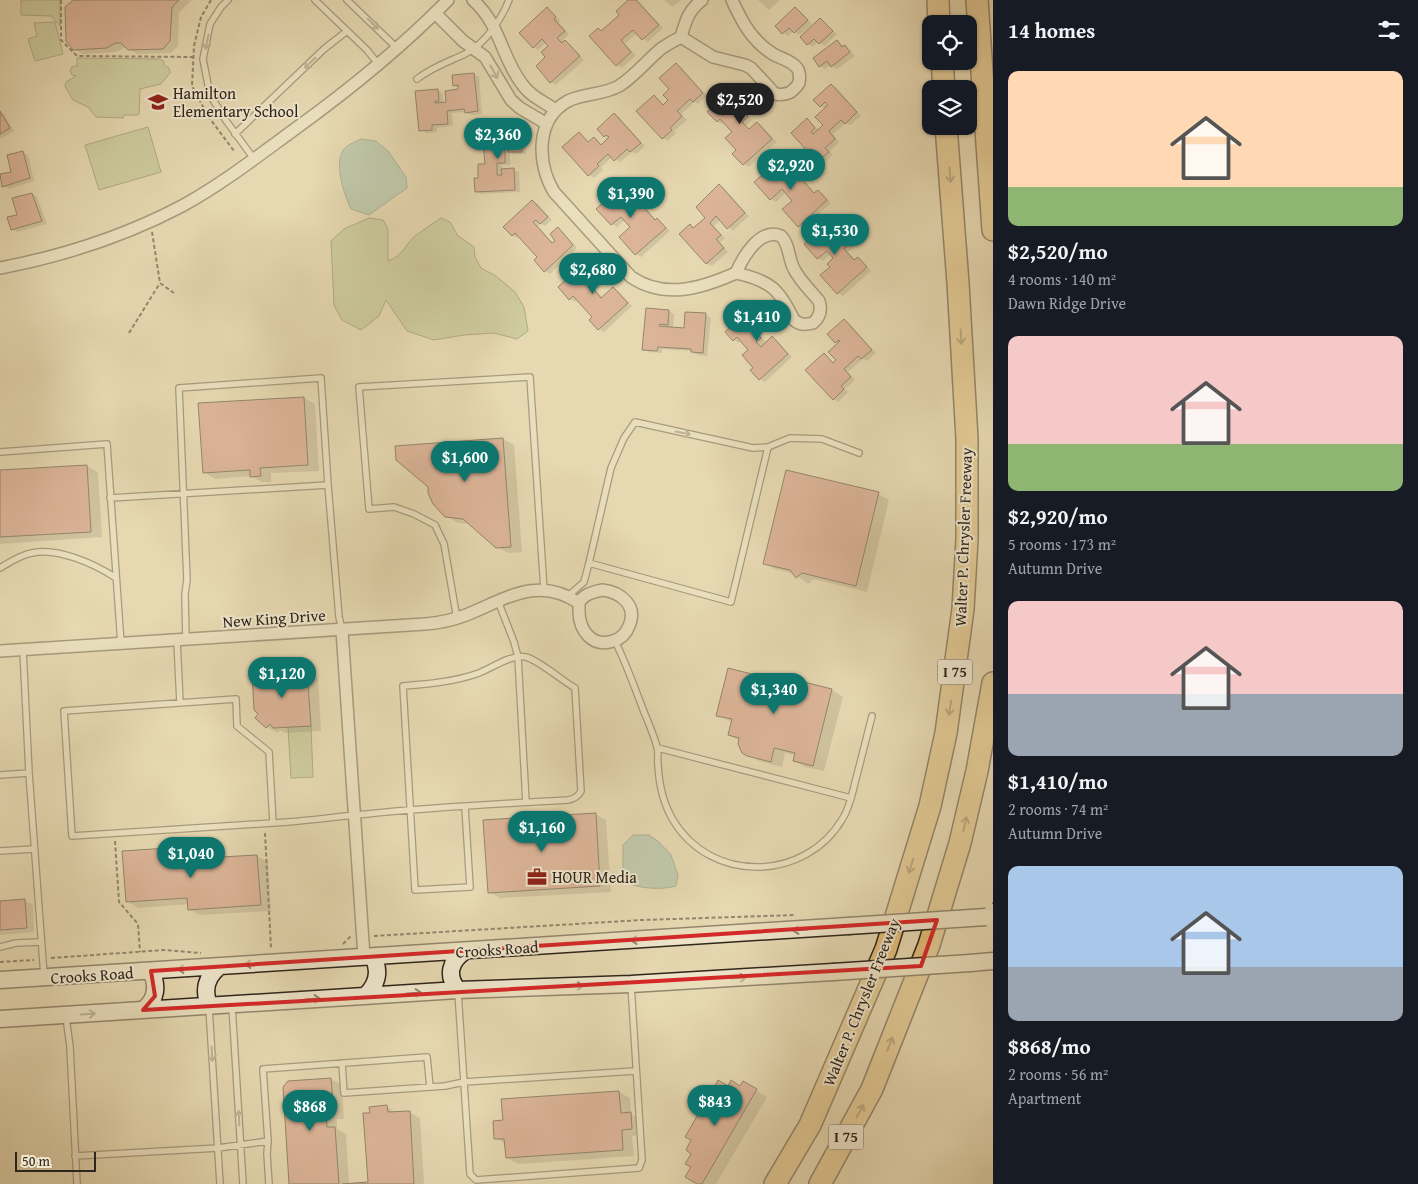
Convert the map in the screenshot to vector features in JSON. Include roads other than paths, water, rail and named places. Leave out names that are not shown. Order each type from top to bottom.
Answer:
[{"type":"highway","points":[[938,0],[939,15]]},
{"type":"highway","points":[[977,0],[993,230]]},
{"type":"highway","name":"Walter P. Chrysler Freeway","points":[[775,1184],[810,1124],[886,949],[930,806],[946,733],[963,609],[967,539],[967,439],[947,135]]},
{"type":"highway","name":"I 75","points":[[820,1184],[872,1089],[929,945],[960,843],[977,771],[993,683]]},
{"type":"main road","name":"Crooks Road","points":[[0,980],[848,926],[991,910]]},
{"type":"main road","points":[[458,990],[452,980],[452,966],[458,956],[465,951]]},
{"type":"main road","points":[[366,996],[372,990],[377,977],[376,963],[369,957]]},
{"type":"main road","points":[[0,1019],[458,990],[631,984],[993,961]]},
{"type":"main road","points":[[209,1006],[206,994],[207,983],[219,967]]},
{"type":"main road","points":[[143,1010],[152,1002],[154,996],[155,983],[151,971]]},
{"type":"street","points":[[0,268],[73,250],[132,230],[183,205],[254,159],[316,114],[398,49],[448,0]]},
{"type":"street","points":[[473,0],[487,15],[521,83],[551,117]]},
{"type":"street","points":[[702,0],[692,8],[687,16],[682,37],[663,48],[617,87],[569,100],[551,117],[543,133],[543,168],[554,192],[631,277],[641,284],[654,288],[682,289],[704,286],[736,273],[772,286],[781,295],[794,320],[797,322],[802,324],[813,323],[819,316],[821,306],[819,301],[797,276],[790,260],[788,246],[781,236],[773,234],[763,237],[746,254],[736,273]]},
{"type":"street","points":[[682,37],[713,57],[745,65],[775,94],[786,95],[790,93],[799,82],[798,70],[794,65],[775,56],[764,48],[752,36],[744,26],[732,0]]},
{"type":"street","points":[[435,13],[460,38],[485,57],[511,100],[520,108],[551,117]]},
{"type":"street","points":[[342,630],[425,624],[457,619],[522,592],[544,590],[568,596],[579,603]]},
{"type":"street","points":[[602,590],[611,591],[624,598],[630,606],[631,621],[625,634],[615,641],[600,643],[588,637],[580,624],[579,603],[585,596],[602,590]]},
{"type":"street","name":"New King Drive","points":[[0,651],[342,630],[354,815],[369,957]]},
{"type":"lane","points":[[228,0],[210,24],[203,59],[210,95],[254,159]]},
{"type":"lane","points":[[316,0],[379,64]]},
{"type":"lane","points":[[347,0],[398,49]]},
{"type":"lane","points":[[417,79],[430,69],[474,49],[494,28],[509,0]]},
{"type":"lane","points":[[235,134],[324,49],[347,31]]},
{"type":"lane","points":[[457,619],[444,544],[436,525],[394,507],[369,509],[359,387],[530,377],[544,590]]},
{"type":"lane","points":[[180,703],[182,640],[187,580],[179,388],[321,378],[339,617],[342,630]]},
{"type":"lane","points":[[568,596],[584,582],[611,468],[624,438],[635,422],[753,448],[768,447],[790,438],[822,439],[859,453]]},
{"type":"lane","points":[[0,452],[107,444],[120,644]]},
{"type":"lane","points":[[589,563],[730,602],[768,447]]},
{"type":"lane","points":[[110,498],[328,485]]},
{"type":"lane","points":[[0,568],[33,552],[62,553],[106,571],[116,578]]},
{"type":"lane","points":[[498,601],[518,657],[526,802]]},
{"type":"lane","points":[[615,641],[658,748],[659,779],[662,795],[674,821],[682,832],[699,848],[719,859],[740,866],[762,868],[781,865],[808,854],[836,829],[844,817],[851,798],[872,716]]},
{"type":"lane","points":[[23,650],[29,773],[44,978]]},
{"type":"lane","points":[[273,823],[268,752],[238,726],[236,699],[64,711],[72,836],[273,823],[354,815],[409,811],[465,807],[526,802],[573,800],[579,796],[581,791],[574,688],[532,660],[518,657],[461,678],[445,682],[403,686],[409,811],[415,890],[470,887],[465,807]]},
{"type":"lane","points":[[658,748],[851,798]]},
{"type":"lane","points":[[0,775],[29,773]]},
{"type":"lane","points":[[0,851],[34,849]]},
{"type":"lane","points":[[0,946],[41,942]]},
{"type":"lane","points":[[458,990],[470,1174],[476,1180],[639,1168],[642,1160],[631,984]]},
{"type":"lane","points":[[232,1004],[242,1184]]},
{"type":"lane","points":[[209,1006],[220,1184]]},
{"type":"lane","points":[[66,1015],[70,1047],[77,1184]]},
{"type":"lane","points":[[268,1184],[264,1069],[427,1057],[430,1087]]},
{"type":"lane","points":[[342,1063],[344,1093],[430,1087],[464,1082],[635,1071]]},
{"type":"lane","points":[[76,1156],[218,1148],[268,1141]]},
{"type":"place","name":"Hamilton Elementary School","points":[[158,102]]},
{"type":"place","name":"HOUR Media","points":[[537,877]]}]
